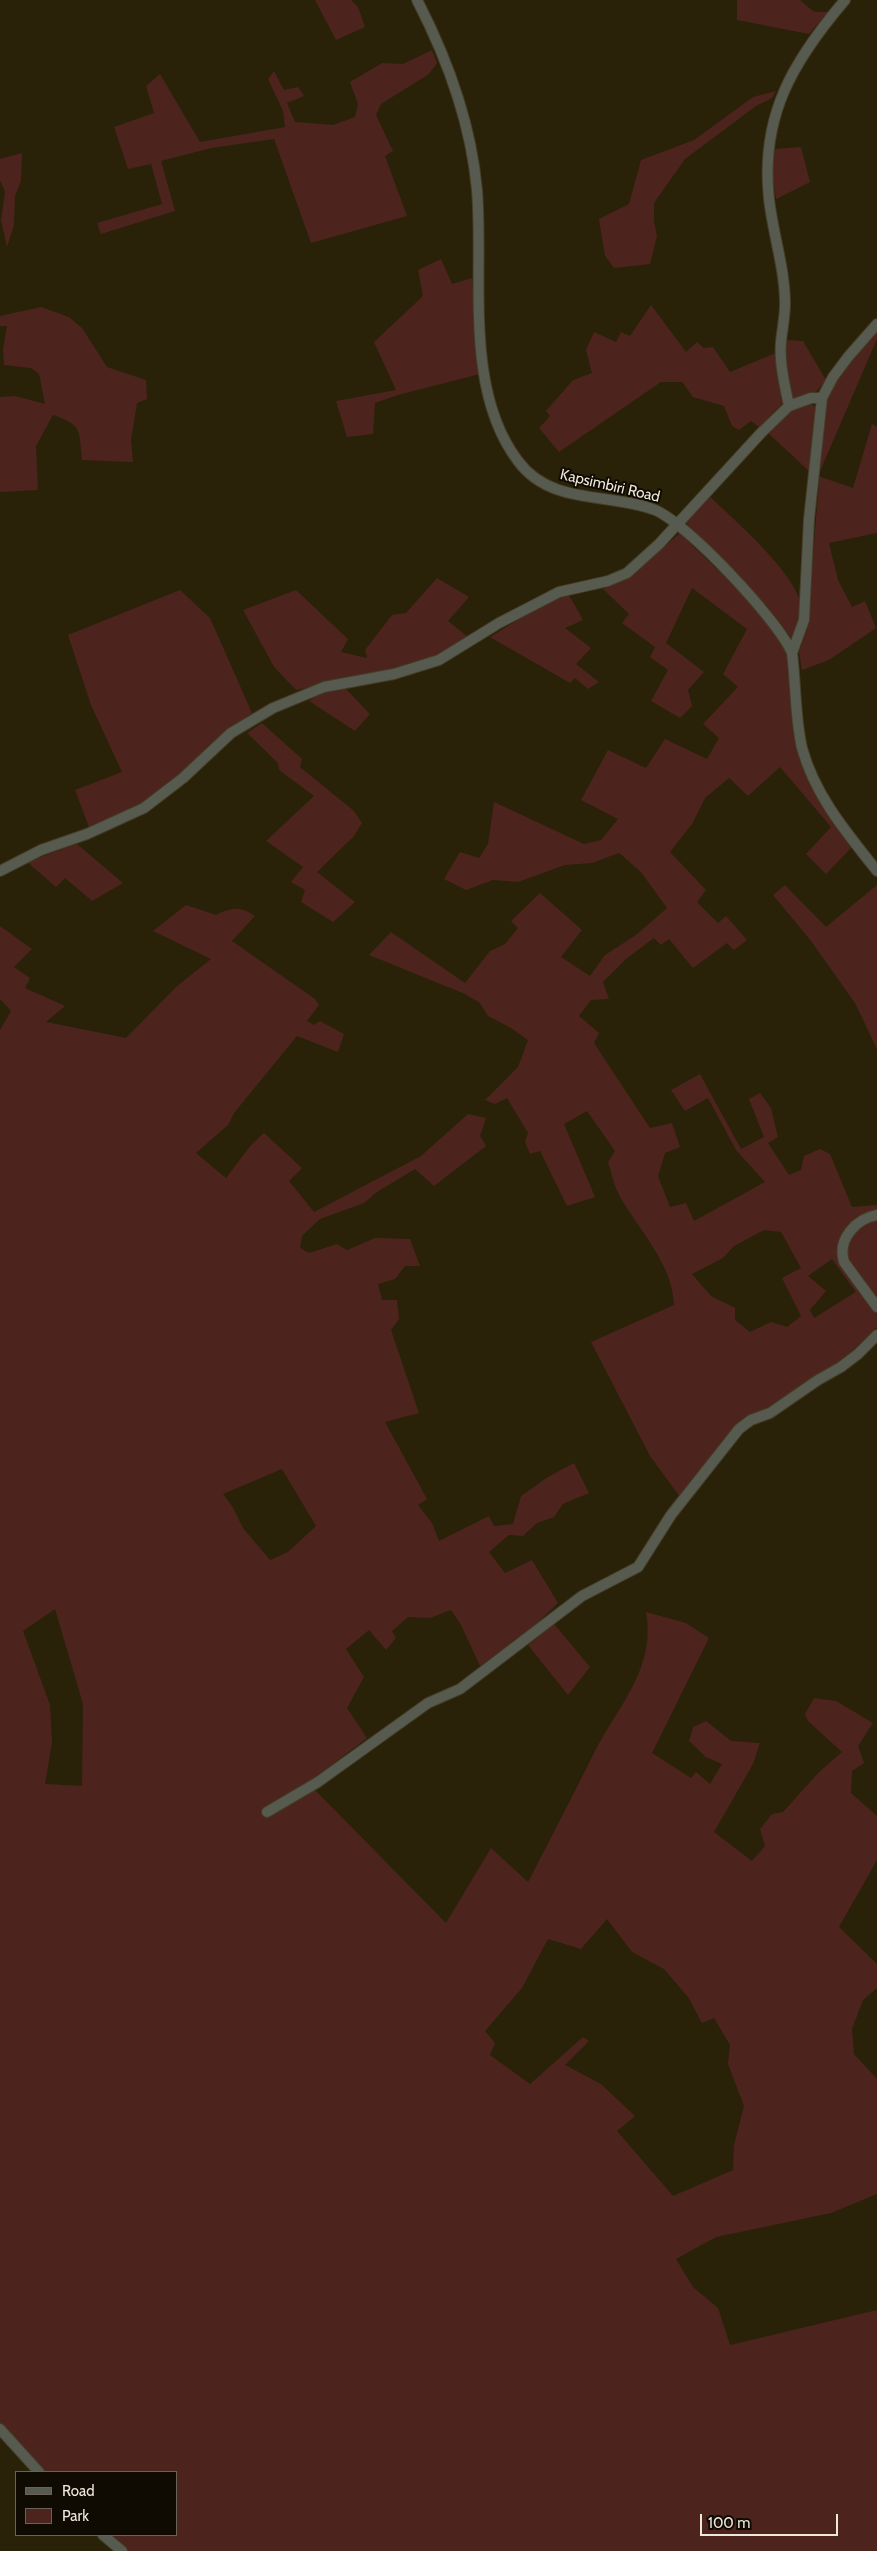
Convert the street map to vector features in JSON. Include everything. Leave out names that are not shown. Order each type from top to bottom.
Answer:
[{"type":"street","name":"Kapsimbiri Road","points":[[417,0],[457,94],[468,135],[477,189],[480,323],[484,362],[489,397],[502,437],[528,474],[547,486],[565,493],[640,505],[656,510],[678,524],[768,616],[788,644],[792,653],[802,748],[813,779],[843,830],[877,871]]},
{"type":"street","points":[[789,406],[780,344],[785,304],[778,248],[769,201],[767,167],[776,107],[792,73],[820,30],[845,0]]},
{"type":"street","points":[[792,653],[804,620],[809,519],[822,398],[838,370],[877,324]]},
{"type":"street","points":[[0,871],[42,850],[87,834],[144,808],[184,778],[231,733],[273,708],[324,687],[394,674],[439,660],[499,623],[559,592],[608,581],[626,573],[678,524],[761,433],[789,406],[811,398],[822,398]]},
{"type":"street","points":[[877,1214],[866,1217],[851,1229],[842,1253],[844,1262],[877,1307]]},
{"type":"street","points":[[267,1812],[318,1782],[428,1703],[460,1689],[582,1596],[638,1567],[671,1515],[739,1429],[751,1420],[770,1413],[818,1380],[841,1367],[858,1354],[877,1335]]},
{"type":"street","points":[[0,2429],[37,2471]]},
{"type":"street","points":[[104,2536],[122,2551]]},
{"type":"green space","points":[[315,0],[351,0],[358,7],[365,27],[336,40]]},
{"type":"green space","points":[[737,0],[800,0],[814,12],[828,12],[809,34],[737,20]]},
{"type":"green space","points":[[432,50],[437,63],[429,74],[381,104],[376,115],[393,151],[385,156],[407,216],[311,243],[274,139],[211,148],[161,161],[175,211],[101,234],[97,223],[162,204],[151,164],[128,169],[114,127],[154,113],[146,86],[160,74],[200,142],[285,127],[283,111],[268,79],[274,71],[284,90],[298,87],[304,96],[287,103],[295,122],[333,125],[355,117],[358,104],[350,82],[382,63],[403,64]]},
{"type":"green space","points":[[776,91],[772,98],[756,106],[685,159],[654,203],[654,221],[657,236],[650,264],[614,268],[605,256],[599,219],[629,204],[641,160],[694,140],[753,97]]},
{"type":"green space","points":[[801,147],[810,182],[776,199],[772,172],[775,149]]},
{"type":"green space","points":[[22,153],[21,181],[15,196],[14,225],[7,247],[1,220],[5,192],[0,180],[0,159]]},
{"type":"green space","points":[[441,259],[452,284],[472,278],[480,374],[398,395],[375,403],[373,434],[347,437],[336,401],[396,390],[374,342],[423,296],[418,270]]},
{"type":"green space","points":[[651,305],[686,352],[697,342],[704,348],[713,347],[730,372],[778,352],[782,404],[759,427],[751,421],[739,430],[732,426],[724,406],[693,397],[682,382],[661,382],[559,452],[539,428],[550,416],[546,411],[573,380],[592,373],[586,350],[594,332],[616,342],[621,332],[630,336]]},
{"type":"green space","points":[[41,307],[69,317],[82,328],[107,367],[146,380],[147,399],[137,403],[131,440],[133,462],[82,460],[78,430],[70,422],[53,415],[36,446],[38,490],[0,492],[0,397],[15,396],[45,404],[39,374],[31,368],[4,365],[3,349],[7,326],[0,326],[0,316]]},
{"type":"green space","points":[[877,330],[877,339],[820,472],[826,397],[841,371]]},
{"type":"green space","points":[[785,340],[803,341],[826,380],[815,393],[794,400],[790,396]]},
{"type":"green space","points":[[811,403],[817,409],[811,473],[767,432],[790,410]]},
{"type":"green space","points":[[872,424],[877,427],[877,533],[829,543],[838,580],[852,607],[865,601],[876,628],[829,660],[802,670],[799,652],[807,629],[819,477],[853,488]]},
{"type":"green space","points":[[709,496],[759,544],[793,585],[799,598],[800,614],[792,639],[767,606],[685,522]]},
{"type":"green space","points":[[680,533],[761,614],[782,644],[789,663],[793,726],[801,760],[814,791],[852,847],[826,874],[806,854],[831,827],[780,767],[748,796],[729,778],[705,798],[692,824],[670,852],[706,890],[697,902],[718,923],[726,916],[747,940],[734,950],[727,943],[693,968],[669,939],[661,945],[654,938],[626,959],[603,982],[609,999],[591,1000],[579,1016],[599,1033],[594,1043],[650,1128],[672,1123],[680,1147],[665,1153],[658,1176],[670,1207],[686,1203],[694,1221],[765,1182],[736,1150],[708,1098],[685,1111],[671,1090],[700,1074],[741,1149],[764,1137],[749,1099],[760,1093],[771,1108],[778,1137],[768,1143],[789,1175],[801,1170],[804,1156],[820,1149],[830,1154],[852,1207],[877,1205],[877,1211],[842,1236],[837,1251],[839,1262],[877,1314],[877,1327],[845,1358],[739,1425],[680,1497],[650,1456],[591,1342],[674,1305],[668,1275],[661,1261],[619,1195],[608,1162],[615,1151],[587,1111],[564,1124],[595,1197],[567,1206],[540,1151],[530,1154],[525,1142],[528,1133],[507,1098],[495,1104],[485,1100],[518,1067],[528,1040],[511,1028],[488,1016],[480,1003],[465,994],[369,955],[391,932],[465,983],[490,951],[505,944],[518,928],[511,921],[540,893],[582,930],[561,957],[590,976],[605,955],[636,935],[667,908],[641,872],[619,853],[592,863],[565,865],[518,882],[493,880],[466,890],[444,879],[460,852],[479,858],[488,844],[494,802],[584,844],[601,840],[618,819],[581,800],[608,750],[646,768],[665,739],[707,759],[719,738],[703,724],[738,687],[723,674],[747,629],[692,588],[666,643],[704,672],[688,690],[692,706],[680,718],[651,701],[668,670],[650,657],[655,647],[622,623],[629,614],[603,589],[630,576]],"holes":[[[764,1230],[781,1232],[801,1268],[782,1278],[801,1316],[787,1327],[771,1322],[750,1332],[735,1320],[735,1308],[711,1296],[692,1274],[723,1258],[734,1246]],[[832,1259],[856,1292],[814,1318],[810,1310],[826,1291],[808,1276]]]},
{"type":"green space","points":[[437,578],[469,597],[448,621],[468,637],[439,655],[396,670],[296,690],[274,667],[243,610],[296,590],[348,639],[341,652],[367,658],[365,650],[392,615],[406,613]]},
{"type":"green space","points":[[180,590],[210,618],[252,713],[208,746],[174,782],[137,806],[89,827],[75,790],[122,772],[91,705],[68,635]]},
{"type":"green space","points":[[569,595],[583,620],[565,628],[591,648],[576,664],[599,682],[588,689],[575,678],[570,683],[490,637],[549,601]]},
{"type":"green space","points":[[345,688],[370,714],[355,731],[309,701],[319,694]]},
{"type":"green space","points":[[262,723],[302,759],[300,767],[354,811],[362,823],[354,836],[317,872],[355,902],[333,922],[301,902],[305,890],[291,882],[303,867],[266,841],[314,796],[279,770],[278,763],[247,733]]},
{"type":"green space","points":[[77,844],[123,883],[92,901],[65,878],[56,887],[27,862]]},
{"type":"green space","points":[[785,885],[826,927],[877,885],[877,1049],[855,1003],[811,941],[773,895]]},
{"type":"green space","points":[[186,905],[216,915],[227,910],[245,910],[255,916],[232,941],[315,999],[319,1005],[307,1021],[314,1025],[320,1021],[344,1034],[338,1052],[297,1036],[234,1113],[228,1125],[196,1153],[226,1178],[251,1145],[264,1133],[302,1168],[289,1181],[314,1212],[421,1156],[468,1114],[486,1118],[480,1136],[486,1146],[434,1186],[415,1169],[377,1192],[364,1203],[320,1219],[302,1236],[300,1248],[309,1253],[337,1244],[347,1250],[375,1238],[410,1239],[420,1266],[405,1266],[395,1279],[378,1284],[382,1300],[397,1300],[399,1319],[391,1330],[419,1413],[385,1422],[427,1499],[418,1505],[432,1523],[439,1541],[489,1516],[494,1526],[513,1524],[521,1496],[548,1477],[574,1463],[589,1493],[563,1504],[554,1517],[537,1523],[523,1536],[509,1535],[489,1552],[505,1573],[532,1560],[558,1603],[533,1627],[480,1666],[461,1625],[451,1610],[430,1618],[408,1617],[392,1631],[396,1638],[386,1650],[369,1630],[346,1649],[364,1677],[347,1708],[367,1738],[305,1785],[262,1811],[267,1818],[315,1790],[446,1923],[491,1848],[528,1882],[596,1749],[634,1684],[641,1668],[648,1632],[646,1612],[686,1623],[709,1638],[652,1753],[691,1778],[696,1772],[710,1784],[722,1764],[706,1757],[689,1741],[693,1727],[706,1721],[731,1741],[760,1743],[753,1764],[714,1832],[752,1861],[765,1846],[760,1829],[772,1814],[783,1812],[819,1772],[842,1752],[808,1721],[805,1714],[814,1698],[836,1701],[873,1723],[858,1746],[864,1763],[852,1771],[851,1793],[877,1816],[877,1860],[839,1927],[877,1964],[877,1988],[863,2000],[852,2029],[854,2054],[877,2079],[877,2194],[831,2213],[716,2237],[676,2259],[693,2287],[718,2308],[730,2345],[877,2310],[877,2551],[124,2551],[107,2536],[178,2536],[178,2471],[40,2471],[0,2427],[0,1030],[11,1011],[0,999],[0,926],[32,949],[14,967],[30,978],[25,988],[65,1006],[46,1022],[126,1038],[176,987],[211,959],[153,931]],"holes":[[[282,1469],[316,1526],[288,1552],[270,1560],[243,1528],[232,1506],[223,1494]],[[55,1609],[83,1704],[82,1786],[45,1784],[52,1742],[50,1705],[23,1631]],[[607,1919],[632,1952],[664,1969],[688,1997],[702,2023],[714,2018],[730,2045],[728,2064],[744,2106],[734,2145],[733,2170],[673,2196],[617,2131],[635,2116],[601,2084],[565,2065],[589,2041],[583,2037],[530,2084],[490,2055],[495,2043],[485,2031],[522,1988],[548,1939],[581,1949]]]},
{"type":"green space","points":[[877,1219],[877,1301],[853,1267],[848,1257],[847,1246],[851,1237],[861,1228]]},
{"type":"green space","points":[[554,1624],[590,1667],[568,1695],[528,1645]]}]
